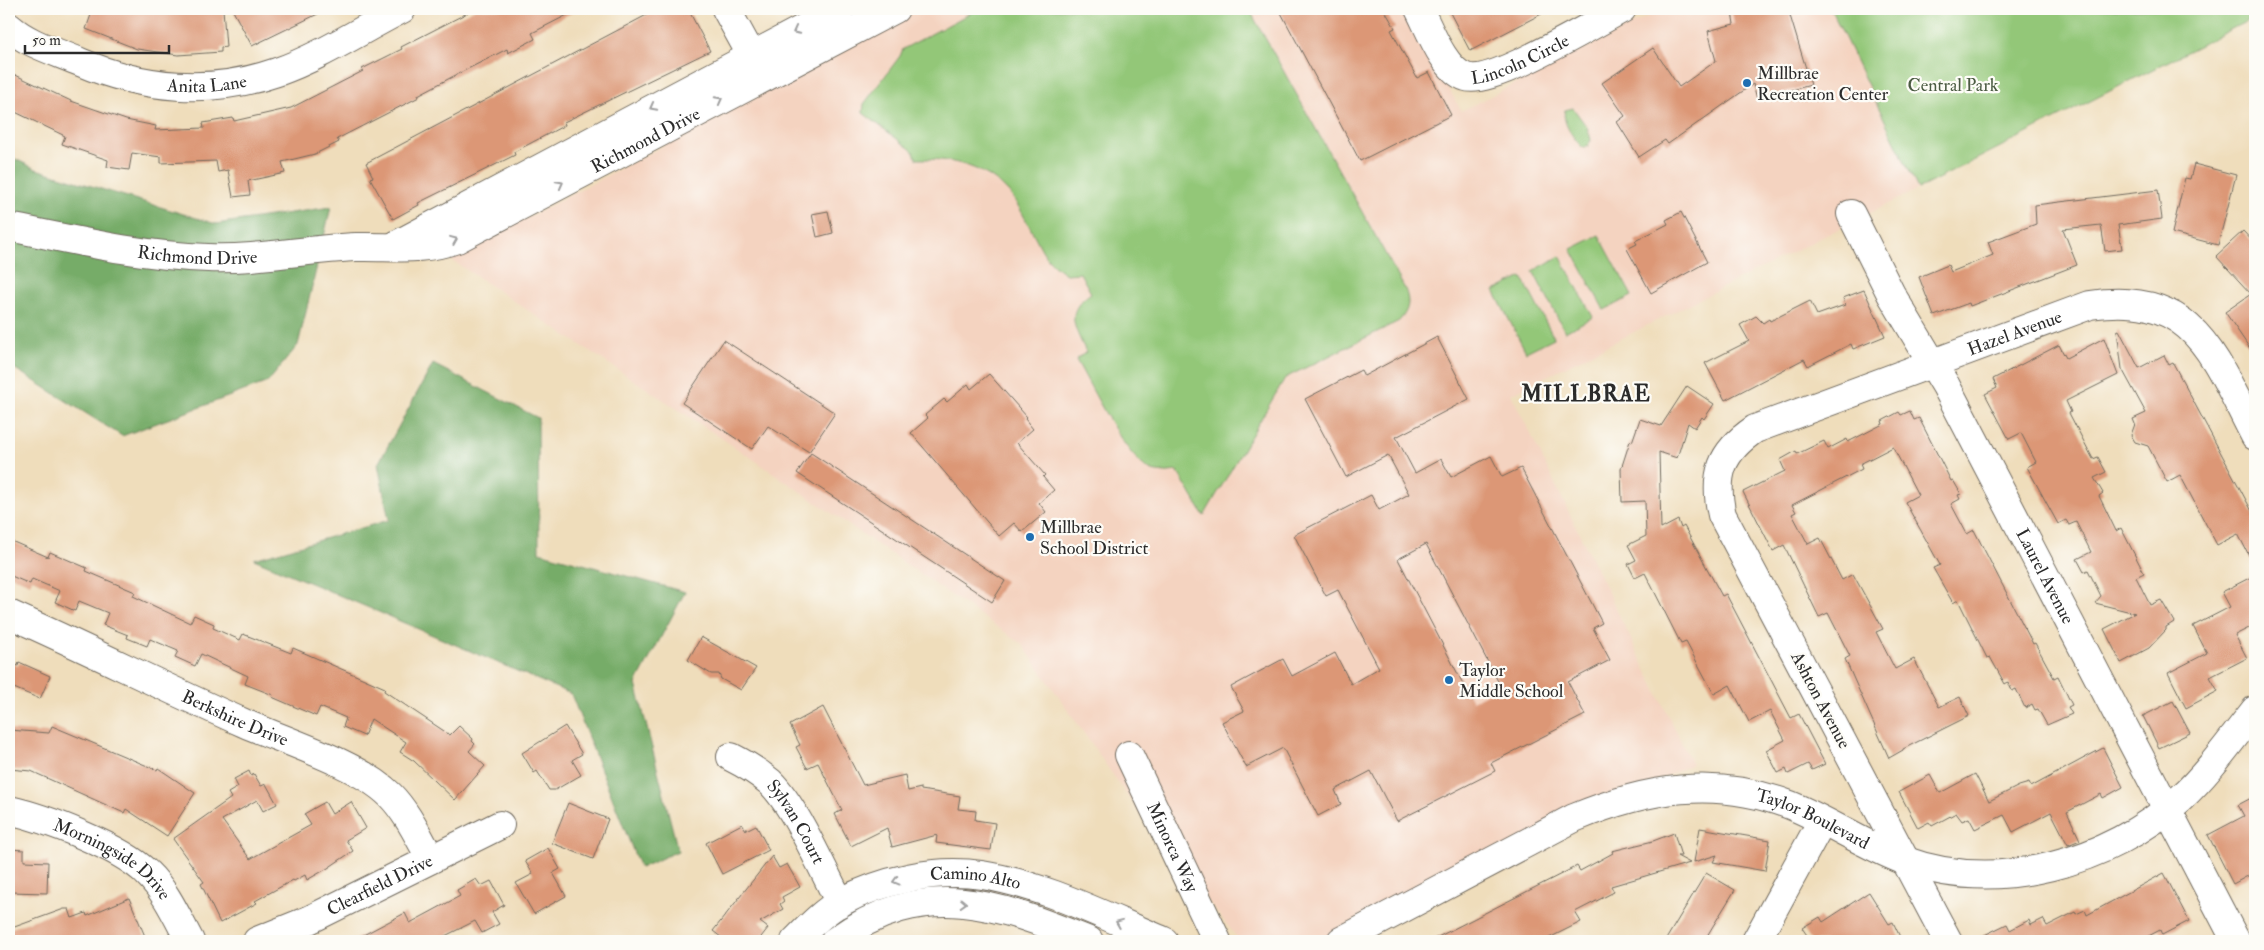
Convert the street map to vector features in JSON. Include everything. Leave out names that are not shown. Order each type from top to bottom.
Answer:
[{"type":"street","name":"Anita Lane","points":[[9,26],[38,44],[100,71],[125,78],[170,86],[206,86],[244,82],[278,72],[314,56],[402,9]]},
{"type":"street","points":[[726,9],[757,66]]},
{"type":"street","name":"Richmond Drive","points":[[9,228],[183,257],[210,258],[356,247],[416,249],[437,246],[457,239],[757,66],[840,9]]},
{"type":"street","name":"Richmond Drive","points":[[757,66],[895,9]]},
{"type":"street","name":"Lincoln Circle","points":[[1419,9],[1446,60],[1454,70],[1466,77],[1479,78],[1491,75],[1539,53],[1622,9]]},
{"type":"street","name":"Laurel Avenue","points":[[1851,214],[1891,294],[1951,394],[2166,810],[2236,941]]},
{"type":"street","name":"Hazel Avenue","points":[[1727,454],[1740,439],[1755,429],[2090,305],[2118,301],[2144,304],[2170,313],[2194,330],[2211,352],[2255,436]]},
{"type":"street","name":"Ashton Avenue","points":[[1727,454],[1720,474],[1718,493],[1722,515],[1948,941]]},
{"type":"street","name":"Berkshire Drive","points":[[9,614],[145,679],[337,762],[368,779],[390,795],[408,820],[431,859]]},
{"type":"street","name":"Taylor Boulevard","points":[[1341,941],[1574,818],[1610,803],[1648,793],[1684,788],[1720,789],[1753,794],[1790,805],[1865,844],[1906,861],[1948,871],[1990,873],[2032,870],[2072,861],[2107,847],[2138,830],[2166,810],[2198,780],[2255,710]]},
{"type":"street","name":"Minorca Way","points":[[1129,755],[1217,941]]},
{"type":"street","name":"Sylvan Court","points":[[731,757],[752,768],[771,783],[785,800],[840,903]]},
{"type":"street","name":"Morningside Drive","points":[[9,810],[35,816],[122,854],[148,873],[167,899],[190,941]]},
{"type":"street","points":[[1756,941],[1822,821]]},
{"type":"street","name":"Clearfield Drive","points":[[257,941],[309,920],[500,825]]},
{"type":"street","name":"Camino Alto","points":[[795,941],[813,923],[840,903],[871,888],[910,878],[947,874],[980,875],[1042,892],[1164,941]]},
{"type":"street","name":"Camino Alto","points":[[835,941],[854,927],[881,915],[915,906],[948,902],[977,903],[1004,909],[1089,941]]},
{"type":"shaded area","points":[[921,9],[1407,9],[1461,111],[1663,9],[1831,9],[1918,189],[1511,394],[1692,764],[1334,941],[1240,941],[1152,831],[1022,644],[753,459],[450,259]]},
{"type":"green space","points":[[978,9],[1249,9],[1405,289],[1408,306],[1399,321],[1285,378],[1204,516],[1177,471],[1160,472],[1150,470],[1130,451],[1109,420],[1076,360],[1086,352],[1075,327],[1074,313],[1077,307],[1091,293],[1080,273],[1066,274],[1049,260],[1013,198],[991,177],[968,166],[956,163],[943,160],[917,159],[913,151],[863,113],[864,104],[900,56],[903,49]]},
{"type":"green space","name":"Central Park","points":[[1831,9],[2255,9],[2255,17],[1918,189]]},
{"type":"green space","points":[[1573,108],[1587,127],[1591,140],[1587,147],[1582,147],[1579,144],[1572,135],[1565,120],[1565,110]]},
{"type":"green space","points":[[9,156],[36,169],[216,224],[331,207],[298,345],[268,382],[122,436],[9,365]]},
{"type":"green space","points":[[1599,235],[1632,296],[1604,310],[1571,249]]},
{"type":"green space","points":[[1560,256],[1593,317],[1565,332],[1533,271]]},
{"type":"green space","points":[[1522,277],[1554,338],[1526,352],[1494,291]]},
{"type":"green space","points":[[433,364],[538,418],[539,552],[685,592],[636,684],[678,851],[640,868],[571,694],[254,559],[389,520],[378,464]]},
{"type":"building","points":[[93,9],[223,9],[226,47],[221,48],[221,52],[178,55],[137,49],[86,29]]},
{"type":"building","points":[[232,9],[328,9],[252,46]]},
{"type":"building","points":[[475,9],[579,9],[532,33],[535,39],[508,53],[507,49],[452,77],[418,95],[419,97],[337,139],[339,142],[315,154],[282,162],[285,173],[248,181],[250,195],[233,197],[228,170],[218,172],[216,161],[161,163],[161,157],[132,153],[129,170],[107,167],[108,160],[62,144],[65,136],[9,109],[9,72],[71,101],[126,120],[156,126],[155,130],[204,128],[203,123],[233,118],[234,121],[291,108],[363,71],[362,69],[402,49],[401,47]]},
{"type":"building","points":[[658,9],[688,9],[710,51],[564,122],[565,125],[514,152],[515,155],[418,203],[419,205],[393,219],[370,178],[373,177],[366,163]]},
{"type":"building","points":[[1279,9],[1384,9],[1395,28],[1391,30],[1417,78],[1429,72],[1451,115],[1360,161]]},
{"type":"building","points":[[1448,9],[1551,9],[1470,51]]},
{"type":"building","name":"Millbrae Recreation Center","points":[[1743,9],[1788,9],[1811,85],[1757,99],[1753,84],[1668,144],[1665,140],[1639,157],[1617,122],[1625,116],[1602,83],[1653,48],[1679,87],[1716,61],[1708,31],[1734,24],[1732,12]]},
{"type":"building","points":[[2194,164],[2236,175],[2218,245],[2172,233],[2185,178],[2190,179]]},
{"type":"building","points":[[2158,190],[2162,219],[2118,225],[2122,249],[2105,251],[2101,225],[2063,229],[2077,265],[1970,306],[1969,303],[1934,316],[1919,277],[1948,265],[1951,272],[1993,255],[1988,242],[2036,224],[2035,205]]},
{"type":"building","points":[[828,211],[833,233],[817,237],[812,214]]},
{"type":"building","points":[[1681,212],[1707,262],[1651,293],[1627,249],[1637,244],[1635,241],[1668,224],[1666,220]]},
{"type":"building","points":[[2243,231],[2255,244],[2255,356],[2225,312],[2251,294],[2216,256]]},
{"type":"building","points":[[1864,290],[1885,336],[1853,349],[1851,344],[1808,366],[1804,359],[1725,400],[1705,363],[1749,341],[1740,325],[1756,316],[1763,323],[1769,319],[1770,321],[1810,301],[1817,315],[1845,305],[1843,298]]},
{"type":"building","points":[[2119,330],[2139,368],[2164,355],[2169,365],[2173,363],[2255,517],[2255,567],[2238,534],[2217,545],[2180,475],[2167,482],[2148,446],[2135,442],[2131,435],[2135,424],[2133,419],[2146,413],[2122,369],[2117,331]]},
{"type":"building","points":[[1437,337],[1469,399],[1396,437],[1415,473],[1441,459],[1451,477],[1491,456],[1502,477],[1521,468],[1602,623],[1593,628],[1610,660],[1568,682],[1585,715],[1491,763],[1495,771],[1397,821],[1371,771],[1335,790],[1341,804],[1318,816],[1283,748],[1246,767],[1222,722],[1244,711],[1231,687],[1283,659],[1292,676],[1335,653],[1351,684],[1379,668],[1338,590],[1326,596],[1294,535],[1371,495],[1379,510],[1409,494],[1388,455],[1346,477],[1305,399],[1361,370],[1364,376]],"holes":[[[1426,544],[1501,687],[1472,701],[1398,559]]]},
{"type":"building","points":[[2104,338],[2118,375],[2066,401],[2071,412],[2069,413],[2093,459],[2098,457],[2106,472],[2094,478],[2103,493],[2099,496],[2116,531],[2121,528],[2144,573],[2136,577],[2150,605],[2161,600],[2174,622],[2166,627],[2166,630],[2149,648],[2121,663],[2104,629],[2135,613],[2095,603],[2101,596],[2088,570],[2084,572],[2077,559],[2091,552],[2076,522],[2069,525],[2066,520],[2058,524],[2027,467],[2036,462],[2021,433],[2009,439],[1985,394],[1997,388],[1993,379],[2059,345],[2066,358]]},
{"type":"building","points":[[724,340],[835,413],[809,452],[768,426],[752,449],[682,403]]},
{"type":"building","points":[[989,374],[1027,417],[1025,419],[1033,429],[1017,443],[1045,475],[1043,477],[1054,490],[1039,503],[1046,512],[1022,532],[1014,523],[999,536],[911,433],[928,418],[925,415],[944,399],[947,402],[968,384],[971,389]]},
{"type":"building","points":[[1687,386],[1714,404],[1695,428],[1688,423],[1677,458],[1659,452],[1661,529],[1678,520],[1681,528],[1684,526],[1722,596],[1726,594],[1791,718],[1799,714],[1825,764],[1812,770],[1808,764],[1788,774],[1786,769],[1778,773],[1766,750],[1785,740],[1770,711],[1749,722],[1730,685],[1714,694],[1686,642],[1681,644],[1645,573],[1635,578],[1628,564],[1636,560],[1628,545],[1646,536],[1645,501],[1622,502],[1621,469],[1630,441],[1632,442],[1640,419],[1661,426]]},
{"type":"building","points":[[1910,411],[1914,420],[1919,418],[1951,481],[1953,480],[1961,494],[1958,495],[1960,499],[1951,504],[1967,534],[1974,530],[2033,644],[2035,643],[2054,678],[2058,676],[2072,705],[2068,707],[2072,714],[2047,725],[2038,709],[2035,710],[2032,704],[2025,708],[2016,689],[2012,691],[2008,682],[2005,684],[1990,657],[1987,658],[1958,600],[1953,603],[1933,568],[1940,565],[1905,502],[1918,495],[1893,447],[1860,464],[1862,469],[1792,505],[1796,512],[1792,514],[1808,544],[1820,538],[1842,580],[1853,574],[1883,629],[1876,632],[1895,669],[1914,659],[1939,707],[1960,697],[1969,716],[1889,758],[1845,659],[1850,656],[1828,613],[1819,617],[1784,545],[1773,551],[1743,492],[1785,471],[1780,460],[1796,451],[1797,454],[1824,441],[1828,449],[1847,439],[1848,442],[1883,424],[1882,421],[1899,412],[1901,415]]},
{"type":"building","points":[[811,453],[1005,581],[992,602],[797,473]]},
{"type":"building","points":[[9,540],[48,557],[50,552],[87,568],[86,571],[135,592],[133,596],[190,623],[194,615],[214,624],[213,628],[240,640],[243,634],[291,653],[293,648],[385,688],[384,691],[450,735],[459,726],[473,739],[472,741],[475,744],[469,751],[485,766],[455,800],[414,761],[400,752],[406,742],[371,719],[364,736],[343,727],[346,718],[320,707],[316,716],[272,697],[273,695],[245,684],[248,676],[201,654],[195,666],[175,657],[178,651],[150,639],[147,646],[127,638],[128,635],[103,625],[108,613],[79,601],[75,611],[55,602],[60,591],[32,579],[30,584],[9,575]]},
{"type":"building","points":[[2255,575],[2255,625],[2235,635],[2247,658],[2210,677],[2218,691],[2186,708],[2168,673],[2207,653],[2193,626],[2230,607],[2222,592]]},
{"type":"building","points":[[701,637],[756,668],[741,690],[721,679],[719,674],[711,674],[688,660]]},
{"type":"building","points":[[9,662],[18,666],[19,662],[50,676],[40,699],[9,686]]},
{"type":"building","points":[[2173,701],[2190,733],[2159,748],[2143,716]]},
{"type":"building","points":[[823,707],[863,785],[905,775],[908,791],[921,788],[921,790],[960,796],[958,809],[976,811],[975,820],[995,823],[991,850],[936,843],[937,835],[892,847],[887,828],[851,846],[835,814],[842,810],[818,763],[807,768],[796,747],[800,745],[790,725]]},
{"type":"building","points":[[52,726],[157,770],[158,768],[195,793],[167,836],[126,809],[124,813],[31,771],[9,769],[9,730],[49,733]]},
{"type":"building","points":[[565,726],[582,754],[572,760],[581,775],[555,790],[549,790],[537,771],[534,773],[522,753]]},
{"type":"building","points":[[2103,748],[2123,787],[2103,798],[2101,794],[2067,812],[2080,840],[2068,845],[2051,812],[2013,832],[2004,815],[1975,829],[1969,818],[1962,821],[1956,813],[1932,826],[1929,822],[1918,828],[1899,792],[1930,775],[1940,793],[1975,774],[1989,801],[2019,786],[2029,783],[2031,787]]},
{"type":"building","points":[[249,771],[251,776],[254,774],[261,786],[266,784],[277,804],[263,811],[257,800],[222,820],[250,859],[311,825],[304,814],[325,802],[332,814],[351,802],[366,828],[346,840],[353,851],[328,868],[307,880],[305,875],[293,880],[255,901],[257,903],[220,923],[201,884],[204,882],[173,839],[231,798],[228,793],[238,787],[234,779]]},
{"type":"building","points":[[2255,796],[2255,872],[2233,884],[2208,835],[2244,816],[2238,805]]},
{"type":"building","points":[[568,803],[608,819],[593,859],[552,843]]},
{"type":"building","points":[[742,824],[746,830],[756,825],[769,850],[722,874],[706,843]]},
{"type":"building","points":[[1700,828],[1770,840],[1765,871],[1713,862],[1717,855],[1694,862]]},
{"type":"building","points":[[1674,833],[1681,856],[1677,856],[1690,863],[1611,886],[1614,892],[1575,912],[1581,922],[1543,941],[1430,941],[1577,866],[1580,871],[1613,853],[1612,851],[1653,841]]},
{"type":"building","points":[[548,848],[560,869],[553,873],[566,896],[534,914],[516,883],[533,874],[525,861]]},
{"type":"building","points":[[9,849],[24,850],[24,861],[48,862],[47,893],[9,892]]},
{"type":"building","points":[[772,856],[779,868],[787,864],[800,887],[782,897],[784,901],[780,904],[783,909],[760,922],[768,928],[758,941],[726,941],[713,931]]},
{"type":"building","points":[[1706,873],[1735,890],[1704,941],[1665,941]]},
{"type":"building","points":[[2164,873],[2189,921],[2162,935],[2160,930],[2139,941],[1972,941],[2007,924],[2010,930],[2029,920],[2031,925],[2043,919],[2047,926],[2075,912],[2076,914],[2085,910],[2087,915]]},
{"type":"building","points":[[476,879],[481,886],[491,881],[504,905],[492,912],[499,924],[482,933],[475,921],[435,941],[352,941],[405,913],[410,923],[460,896],[457,890]]},
{"type":"building","points":[[1869,892],[1889,924],[1893,922],[1900,937],[1891,941],[1811,941],[1802,928],[1820,917],[1823,922]]},
{"type":"building","points":[[129,898],[147,941],[12,941],[9,929],[64,909],[69,909],[72,918],[86,913],[87,916]]},
{"type":"place","name":"Millbrae Recreation Center","points":[[1747,83]]},
{"type":"place","name":"Millbrae School District","points":[[1030,537]]},
{"type":"place","name":"Taylor Middle School","points":[[1449,680]]},
{"type":"district","name":"MILLBRAE","points":[[1586,393]]}]
